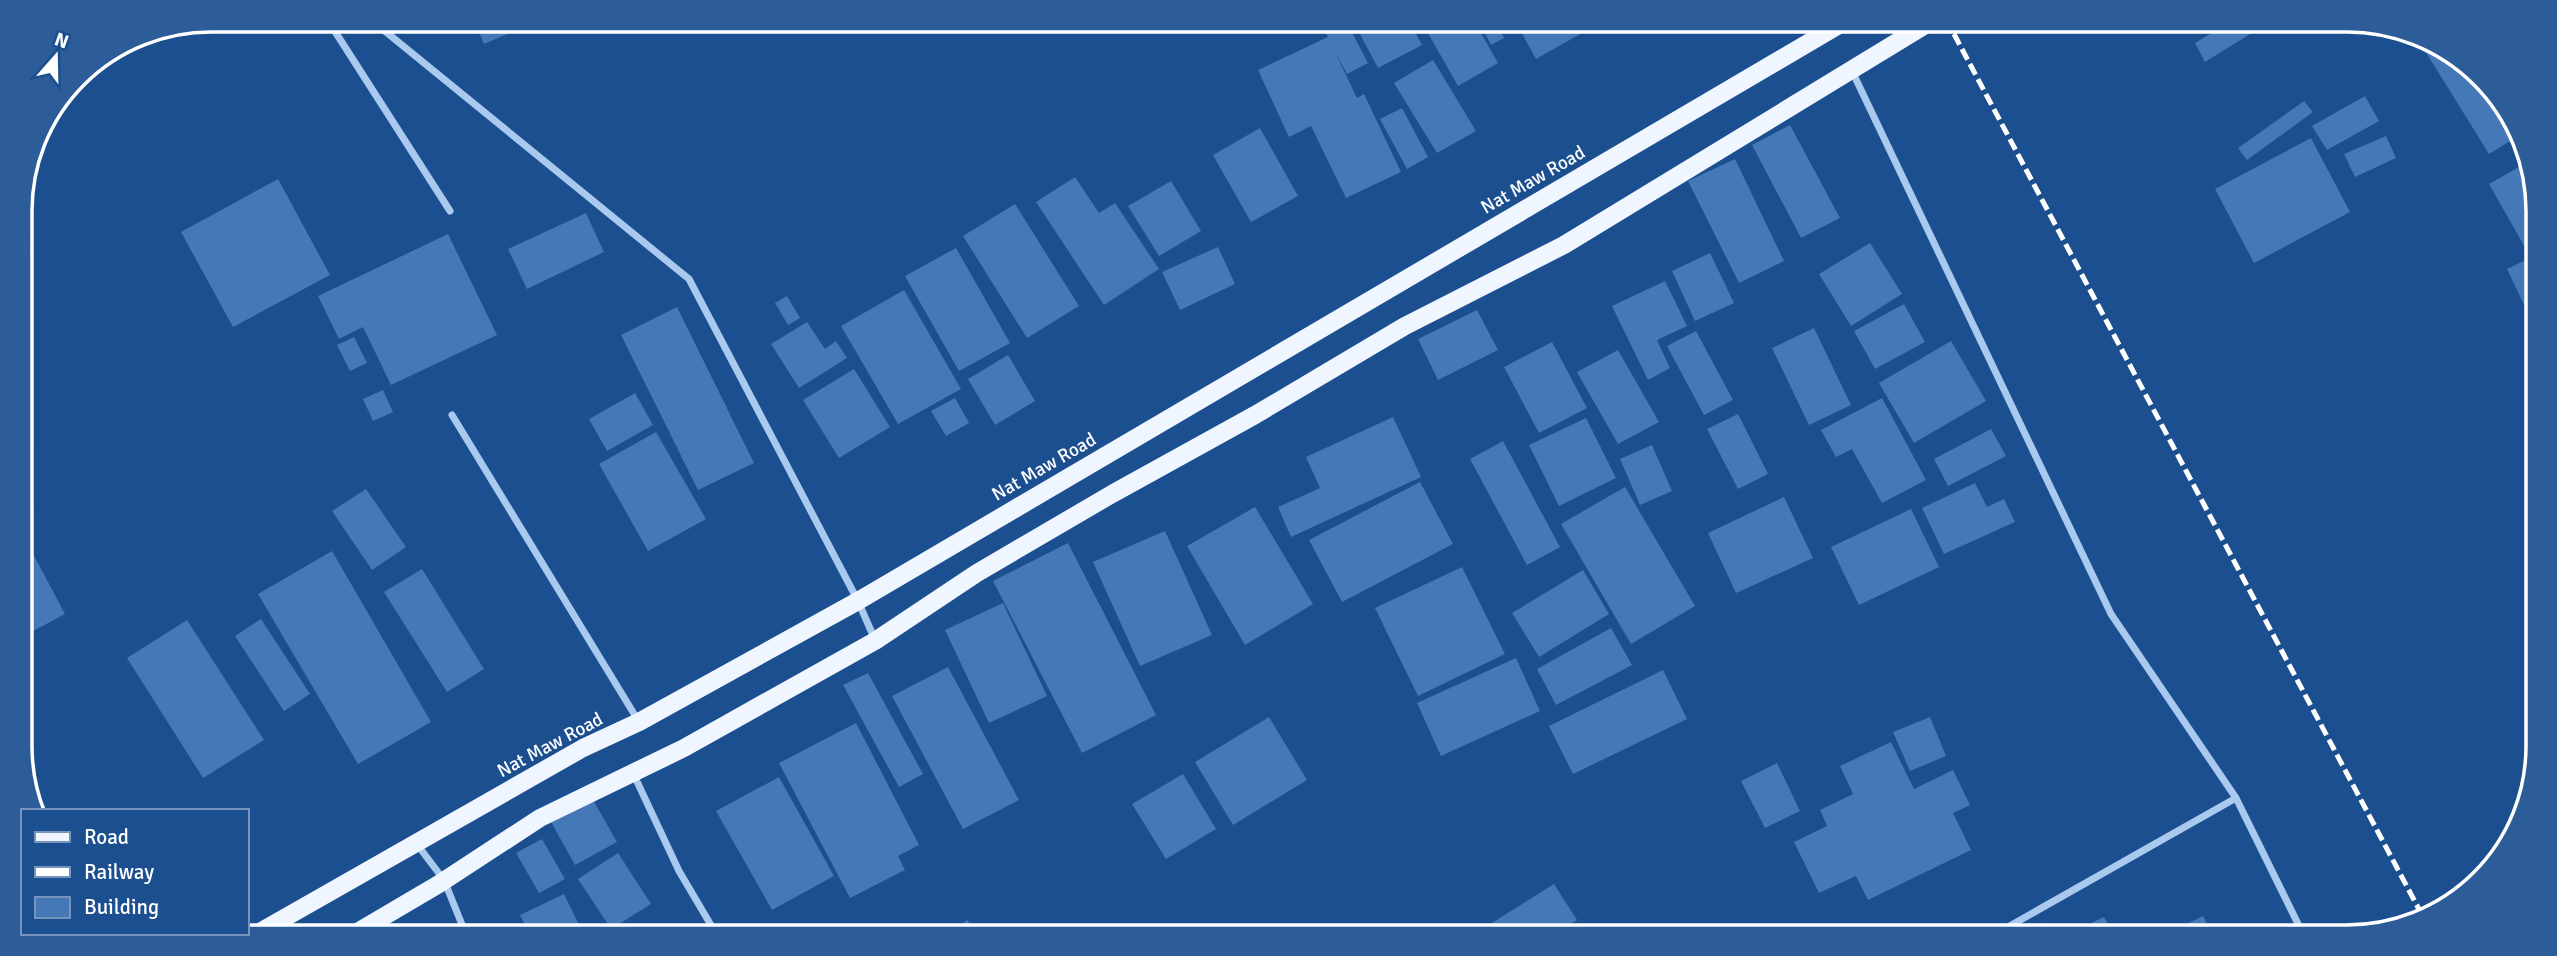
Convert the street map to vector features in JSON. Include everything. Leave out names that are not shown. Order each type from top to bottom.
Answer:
[{"type":"main road","name":"Nat Maw Road","points":[[272,925],[583,748],[639,722],[858,601],[1827,32]]},
{"type":"main road","points":[[369,925],[540,818],[684,748],[875,641],[977,573],[1405,326],[1564,245],[1914,32]]},
{"type":"street","points":[[335,32],[450,211]]},
{"type":"street","points":[[386,32],[689,279],[858,601],[875,641]]},
{"type":"street","points":[[1852,70],[2111,614],[2236,798],[2298,924]]},
{"type":"street","points":[[452,415],[639,722]]},
{"type":"street","points":[[632,772],[679,871],[711,925]]},
{"type":"street","points":[[2013,924],[2236,798]]},
{"type":"street","points":[[416,844],[444,880],[462,925]]},
{"type":"building","points":[[479,32],[512,32],[484,44]]},
{"type":"building","points":[[1325,32],[1352,32],[1368,63],[1347,74],[1335,52],[1357,98],[1364,94],[1401,172],[1346,198],[1311,126],[1289,137],[1258,70],[1328,37]]},
{"type":"building","points":[[1359,32],[1415,32],[1422,45],[1378,68]]},
{"type":"building","points":[[1427,32],[1480,32],[1498,63],[1458,86]]},
{"type":"building","points":[[1484,32],[1501,32],[1504,38],[1491,45]]},
{"type":"building","points":[[1521,32],[1582,32],[1582,33],[1536,59]]},
{"type":"building","points":[[2213,32],[2253,32],[2205,62],[2195,43]]},
{"type":"building","points":[[2424,49],[2465,76],[2481,92],[2502,121],[2511,140],[2489,154]]},
{"type":"building","points":[[1433,60],[1476,131],[1437,153],[1394,83]]},
{"type":"building","points":[[2365,96],[2379,121],[2327,150],[2312,126]]},
{"type":"building","points":[[2304,101],[2313,112],[2247,160],[2238,148]]},
{"type":"building","points":[[1402,108],[1428,157],[1407,169],[1380,119]]},
{"type":"building","points":[[1790,125],[1840,218],[1801,238],[1752,145]]},
{"type":"building","points":[[1260,128],[1298,196],[1251,222],[1213,155]]},
{"type":"building","points":[[2386,136],[2396,158],[2355,177],[2344,154]]},
{"type":"building","points":[[2311,138],[2350,212],[2254,263],[2215,189]]},
{"type":"building","points":[[1735,159],[1784,261],[1739,283],[1688,181]]},
{"type":"building","points":[[2520,167],[2526,210],[2526,249],[2489,184]]},
{"type":"building","points":[[1075,177],[1099,213],[1115,203],[1159,269],[1104,305],[1036,202]]},
{"type":"building","points":[[278,179],[330,275],[233,327],[181,232]]},
{"type":"building","points":[[1171,181],[1201,231],[1159,256],[1128,206]]},
{"type":"building","points":[[1015,204],[1079,306],[1027,338],[963,236]]},
{"type":"building","points":[[586,213],[604,252],[527,289],[508,249]]},
{"type":"building","points":[[448,234],[497,335],[391,385],[363,327],[339,339],[318,296]]},
{"type":"building","points":[[1870,243],[1902,294],[1851,326],[1819,274]]},
{"type":"building","points":[[1218,247],[1235,284],[1180,310],[1162,272]]},
{"type":"building","points":[[956,248],[1010,343],[959,371],[905,276]]},
{"type":"building","points":[[1710,253],[1734,303],[1695,321],[1672,271]]},
{"type":"building","points":[[2526,260],[2526,309],[2507,269]]},
{"type":"building","points":[[1665,281],[1687,326],[1657,340],[1670,368],[1648,380],[1612,306]]},
{"type":"building","points":[[904,290],[961,389],[898,424],[841,326]]},
{"type":"building","points":[[787,296],[800,318],[788,325],[775,303]]},
{"type":"building","points":[[1904,304],[1925,342],[1875,369],[1854,331]]},
{"type":"building","points":[[677,307],[754,463],[698,490],[621,335]]},
{"type":"building","points":[[1477,310],[1498,350],[1438,380],[1418,339]]},
{"type":"building","points":[[807,322],[825,349],[836,341],[847,358],[799,388],[771,344]]},
{"type":"building","points":[[1814,328],[1851,405],[1809,425],[1772,348]]},
{"type":"building","points":[[1696,331],[1733,400],[1704,415],[1667,346]]},
{"type":"building","points":[[354,337],[367,363],[350,371],[337,345]]},
{"type":"building","points":[[1951,341],[1986,401],[1914,443],[1879,383]]},
{"type":"building","points":[[1552,342],[1587,408],[1539,433],[1504,367]]},
{"type":"building","points":[[1618,350],[1659,422],[1618,444],[1577,372]]},
{"type":"building","points":[[1008,355],[1035,401],[995,425],[968,379]]},
{"type":"building","points":[[854,369],[890,427],[839,458],[803,400]]},
{"type":"building","points":[[383,390],[393,412],[373,421],[363,399]]},
{"type":"building","points":[[635,393],[653,425],[607,451],[589,419]]},
{"type":"building","points":[[955,398],[969,423],[946,436],[931,411]]},
{"type":"building","points":[[1882,398],[1926,480],[1882,503],[1852,449],[1836,457],[1821,430]]},
{"type":"building","points":[[1738,414],[1768,474],[1738,489],[1707,429]]},
{"type":"building","points":[[1393,417],[1421,477],[1291,537],[1278,507],[1320,488],[1306,457]]},
{"type":"building","points":[[1586,418],[1616,478],[1559,506],[1529,445]]},
{"type":"building","points":[[1991,429],[2006,456],[1948,486],[1934,459]]},
{"type":"building","points":[[656,432],[706,519],[648,551],[599,464]]},
{"type":"building","points":[[1503,441],[1560,547],[1527,565],[1470,459]]},
{"type":"building","points":[[1652,445],[1672,491],[1640,505],[1620,459]]},
{"type":"building","points":[[1420,482],[1453,544],[1342,602],[1309,540]]},
{"type":"building","points":[[1975,483],[1987,507],[2004,499],[2015,522],[1944,554],[1922,508]]},
{"type":"building","points":[[1625,487],[1695,606],[1631,644],[1561,524]]},
{"type":"building","points":[[366,489],[406,547],[372,570],[332,511]]},
{"type":"building","points":[[1784,497],[1813,558],[1736,593],[1708,533]]},
{"type":"building","points":[[1255,507],[1313,604],[1245,645],[1187,546]]},
{"type":"building","points":[[1911,509],[1939,567],[1859,605],[1831,547]]},
{"type":"building","points":[[1165,531],[1212,635],[1140,666],[1093,562]]},
{"type":"building","points":[[1068,543],[1156,715],[1082,753],[993,581]]},
{"type":"building","points":[[332,551],[431,722],[358,764],[258,594]]},
{"type":"building","points":[[32,552],[65,614],[32,632]]},
{"type":"building","points":[[1462,567],[1505,654],[1418,696],[1375,608]]},
{"type":"building","points":[[422,569],[484,669],[447,692],[384,592]]},
{"type":"building","points":[[1583,570],[1609,614],[1539,657],[1512,613]]},
{"type":"building","points":[[1003,603],[1047,696],[989,723],[945,630]]},
{"type":"building","points":[[261,619],[310,694],[284,711],[235,636]]},
{"type":"building","points":[[187,620],[264,740],[203,778],[127,658]]},
{"type":"building","points":[[1611,628],[1632,665],[1556,705],[1537,669]]},
{"type":"building","points":[[1516,658],[1540,711],[1441,756],[1417,703]]},
{"type":"building","points":[[948,667],[1019,800],[963,829],[892,696]]},
{"type":"building","points":[[1663,670],[1687,719],[1573,774],[1549,726]]},
{"type":"building","points":[[868,673],[923,774],[899,787],[843,685]]},
{"type":"building","points":[[1269,717],[1307,780],[1233,825],[1195,762]]},
{"type":"building","points":[[1930,717],[1946,756],[1910,771],[1893,732]]},
{"type":"building","points":[[856,723],[919,845],[898,856],[905,870],[850,898],[779,763]]},
{"type":"building","points":[[1891,742],[1914,789],[1953,770],[1970,805],[1953,813],[1971,850],[1868,900],[1856,876],[1819,893],[1794,842],[1827,826],[1820,810],[1853,794],[1840,766]]},
{"type":"building","points":[[1777,763],[1800,811],[1765,828],[1741,781]]},
{"type":"building","points":[[1183,774],[1216,829],[1166,859],[1132,804]]},
{"type":"building","points":[[779,777],[834,876],[772,910],[716,811]]},
{"type":"building","points":[[592,798],[617,842],[575,865],[551,822]]},
{"type":"building","points":[[542,839],[565,879],[539,893],[516,853]]},
{"type":"building","points":[[618,853],[651,904],[618,925],[608,925],[578,879]]},
{"type":"building","points":[[1554,884],[1577,920],[1570,924],[1490,924]]},
{"type":"building","points":[[564,894],[579,925],[525,925],[520,915]]},
{"type":"building","points":[[2203,916],[2207,924],[2186,924]]},
{"type":"building","points":[[2104,917],[2108,924],[2089,924]]},
{"type":"railway","points":[[1953,32],[2419,909]]}]
